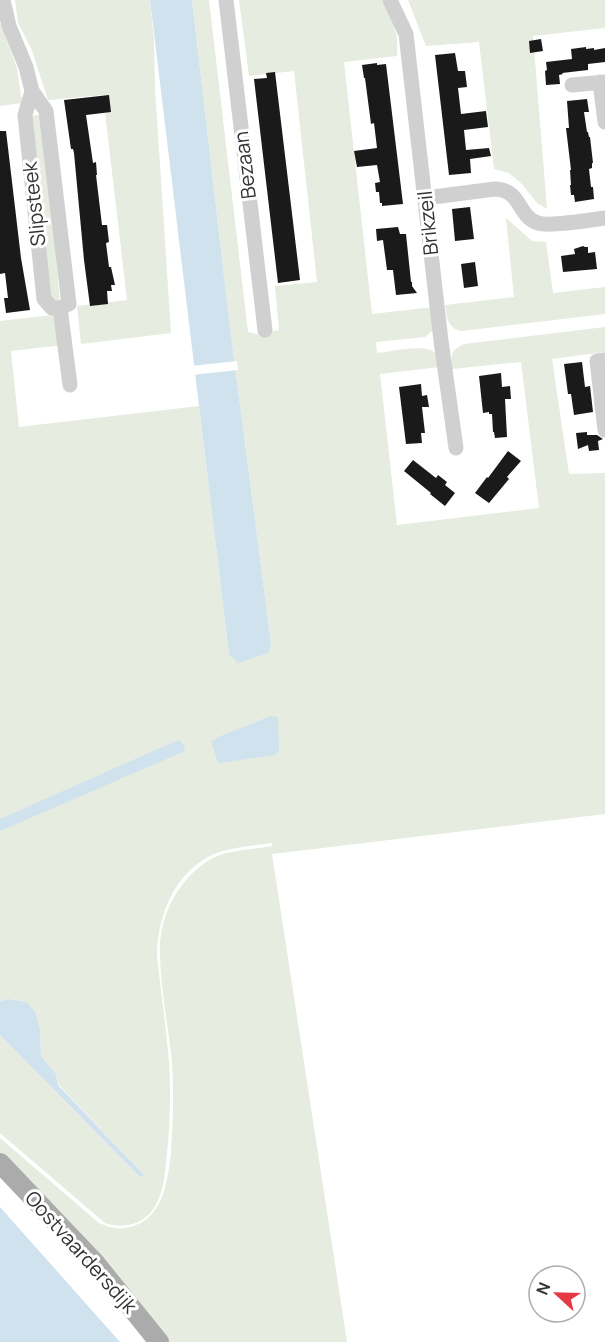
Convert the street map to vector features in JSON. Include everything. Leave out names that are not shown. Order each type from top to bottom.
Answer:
[{"type":"main road","name":"Oostvaardersdijk","points":[[0,1163],[96,1264],[159,1342]]},
{"type":"street","name":"Slipsteek","points":[[3,0],[9,26],[26,67],[32,92],[46,111],[69,304],[60,308],[52,308],[44,298],[25,115],[32,92]]},
{"type":"street","name":"Bezaan","points":[[226,0],[265,330]]},
{"type":"street","name":"Brikzeil","points":[[390,0],[406,34],[441,340],[456,448]]},
{"type":"street","points":[[572,85],[602,82],[605,122]]},
{"type":"street","points":[[425,198],[503,189],[515,199],[526,216],[537,223],[548,225],[605,218]]},
{"type":"street","name":"Slipsteek","points":[[60,308],[70,385]]},
{"type":"street","points":[[605,360],[597,361],[605,430]]},
{"type":"shaded area","points":[[15,0],[150,0],[171,333],[81,344],[77,306],[127,300],[103,95],[48,100],[31,48],[18,23]]},
{"type":"shaded area","points":[[192,0],[209,0],[248,332],[256,334],[279,330],[275,286],[317,282],[294,71],[249,76],[239,0],[387,0],[397,37],[397,56],[344,62],[372,314],[433,307],[434,329],[425,337],[376,342],[377,353],[407,349],[431,350],[438,358],[440,367],[380,374],[397,525],[539,508],[521,362],[452,369],[452,357],[456,349],[464,344],[605,327],[605,352],[552,359],[569,474],[605,473],[605,814],[272,854],[347,1342],[167,1342],[0,1154],[0,1138],[103,1225],[116,1228],[130,1227],[144,1221],[152,1214],[166,1185],[172,1129],[172,1061],[160,956],[164,919],[179,889],[200,866],[217,856],[272,846],[272,843],[242,847],[212,855],[187,873],[170,898],[160,927],[157,957],[170,1085],[169,1131],[163,1182],[154,1208],[144,1218],[132,1224],[119,1226],[105,1223],[0,1133],[0,1035],[139,1176],[145,1176],[58,1084],[56,1074],[41,1056],[40,1030],[36,1013],[27,1002],[12,999],[0,1001],[0,321],[61,314],[64,345],[11,351],[19,427],[199,406],[229,654],[271,643],[230,328]]},
{"type":"shaded area","points":[[408,0],[605,0],[605,28],[533,36],[547,209],[538,204],[522,184],[509,173],[494,169],[479,42],[426,46]]},
{"type":"shaded area","points":[[0,23],[17,68],[22,103],[0,106]]},
{"type":"shaded area","points":[[39,115],[46,136],[60,303],[55,302],[50,296],[31,117]]},
{"type":"shaded area","points":[[506,218],[532,241],[546,242],[553,293],[605,287],[605,314],[461,331],[450,325],[445,305],[514,297]]},
{"type":"water","points":[[150,0],[192,0],[230,328],[271,643],[268,653],[238,663],[229,654]]},
{"type":"water","points":[[271,716],[278,717],[279,751],[275,755],[218,763],[211,741]]},
{"type":"water","points":[[178,740],[185,751],[0,831],[0,819]]},
{"type":"water","points":[[11,999],[27,1002],[36,1013],[40,1030],[41,1056],[56,1074],[58,1085],[146,1177],[139,1176],[0,1035],[0,1001]]},
{"type":"water","points":[[0,1207],[120,1342],[0,1342]]},
{"type":"pier","points":[[237,361],[238,370],[192,375],[191,366]]},
{"type":"building","points":[[541,39],[543,51],[530,53],[529,41]]},
{"type":"building","points":[[586,47],[586,49],[594,48],[594,50],[605,48],[605,62],[588,64],[588,70],[562,73],[559,75],[560,84],[546,85],[546,62],[572,59],[571,49]]},
{"type":"building","points":[[455,53],[458,71],[465,71],[467,87],[458,88],[461,114],[486,111],[488,127],[464,130],[466,150],[489,148],[491,156],[470,159],[471,173],[449,175],[435,55]]},
{"type":"building","points":[[377,63],[377,65],[386,64],[403,204],[382,206],[379,192],[376,192],[375,183],[380,182],[377,165],[357,167],[354,151],[377,148],[362,65]]},
{"type":"building","points":[[275,72],[300,280],[278,283],[254,79],[267,78],[266,73]]},
{"type":"building","points":[[109,95],[111,112],[86,115],[93,163],[96,162],[102,225],[107,225],[109,242],[106,243],[109,267],[111,267],[115,285],[111,285],[112,291],[107,291],[108,304],[90,306],[74,153],[71,149],[64,100]]},
{"type":"building","points":[[587,99],[589,112],[584,112],[593,163],[592,168],[589,169],[594,199],[575,202],[574,195],[571,195],[570,185],[571,170],[566,128],[569,128],[567,101]]},
{"type":"building","points":[[0,131],[6,131],[21,258],[30,310],[6,313],[4,298],[8,298],[5,273],[0,274]]},
{"type":"building","points":[[470,207],[474,239],[455,241],[452,209]]},
{"type":"building","points":[[398,227],[400,234],[406,234],[411,282],[417,293],[396,295],[393,270],[387,270],[383,240],[377,241],[376,229]]},
{"type":"building","points":[[588,247],[588,253],[595,252],[597,269],[563,272],[561,256],[575,254],[574,249]]},
{"type":"building","points":[[475,262],[478,286],[464,288],[461,264]]},
{"type":"building","points":[[582,362],[585,387],[590,386],[593,412],[574,415],[571,394],[568,394],[564,364]]},
{"type":"building","points":[[501,373],[502,387],[510,386],[511,399],[505,399],[507,437],[495,438],[492,414],[483,413],[479,376]]},
{"type":"building","points":[[421,384],[422,396],[427,395],[429,407],[422,407],[425,433],[421,433],[422,443],[406,444],[399,387]]},
{"type":"building","points":[[587,432],[587,435],[597,435],[603,439],[598,441],[599,450],[589,451],[588,445],[578,449],[576,433]]},
{"type":"building","points":[[508,451],[521,461],[489,503],[475,493]]},
{"type":"building","points":[[413,460],[436,478],[438,475],[447,482],[445,485],[455,493],[445,506],[404,471]]}]
